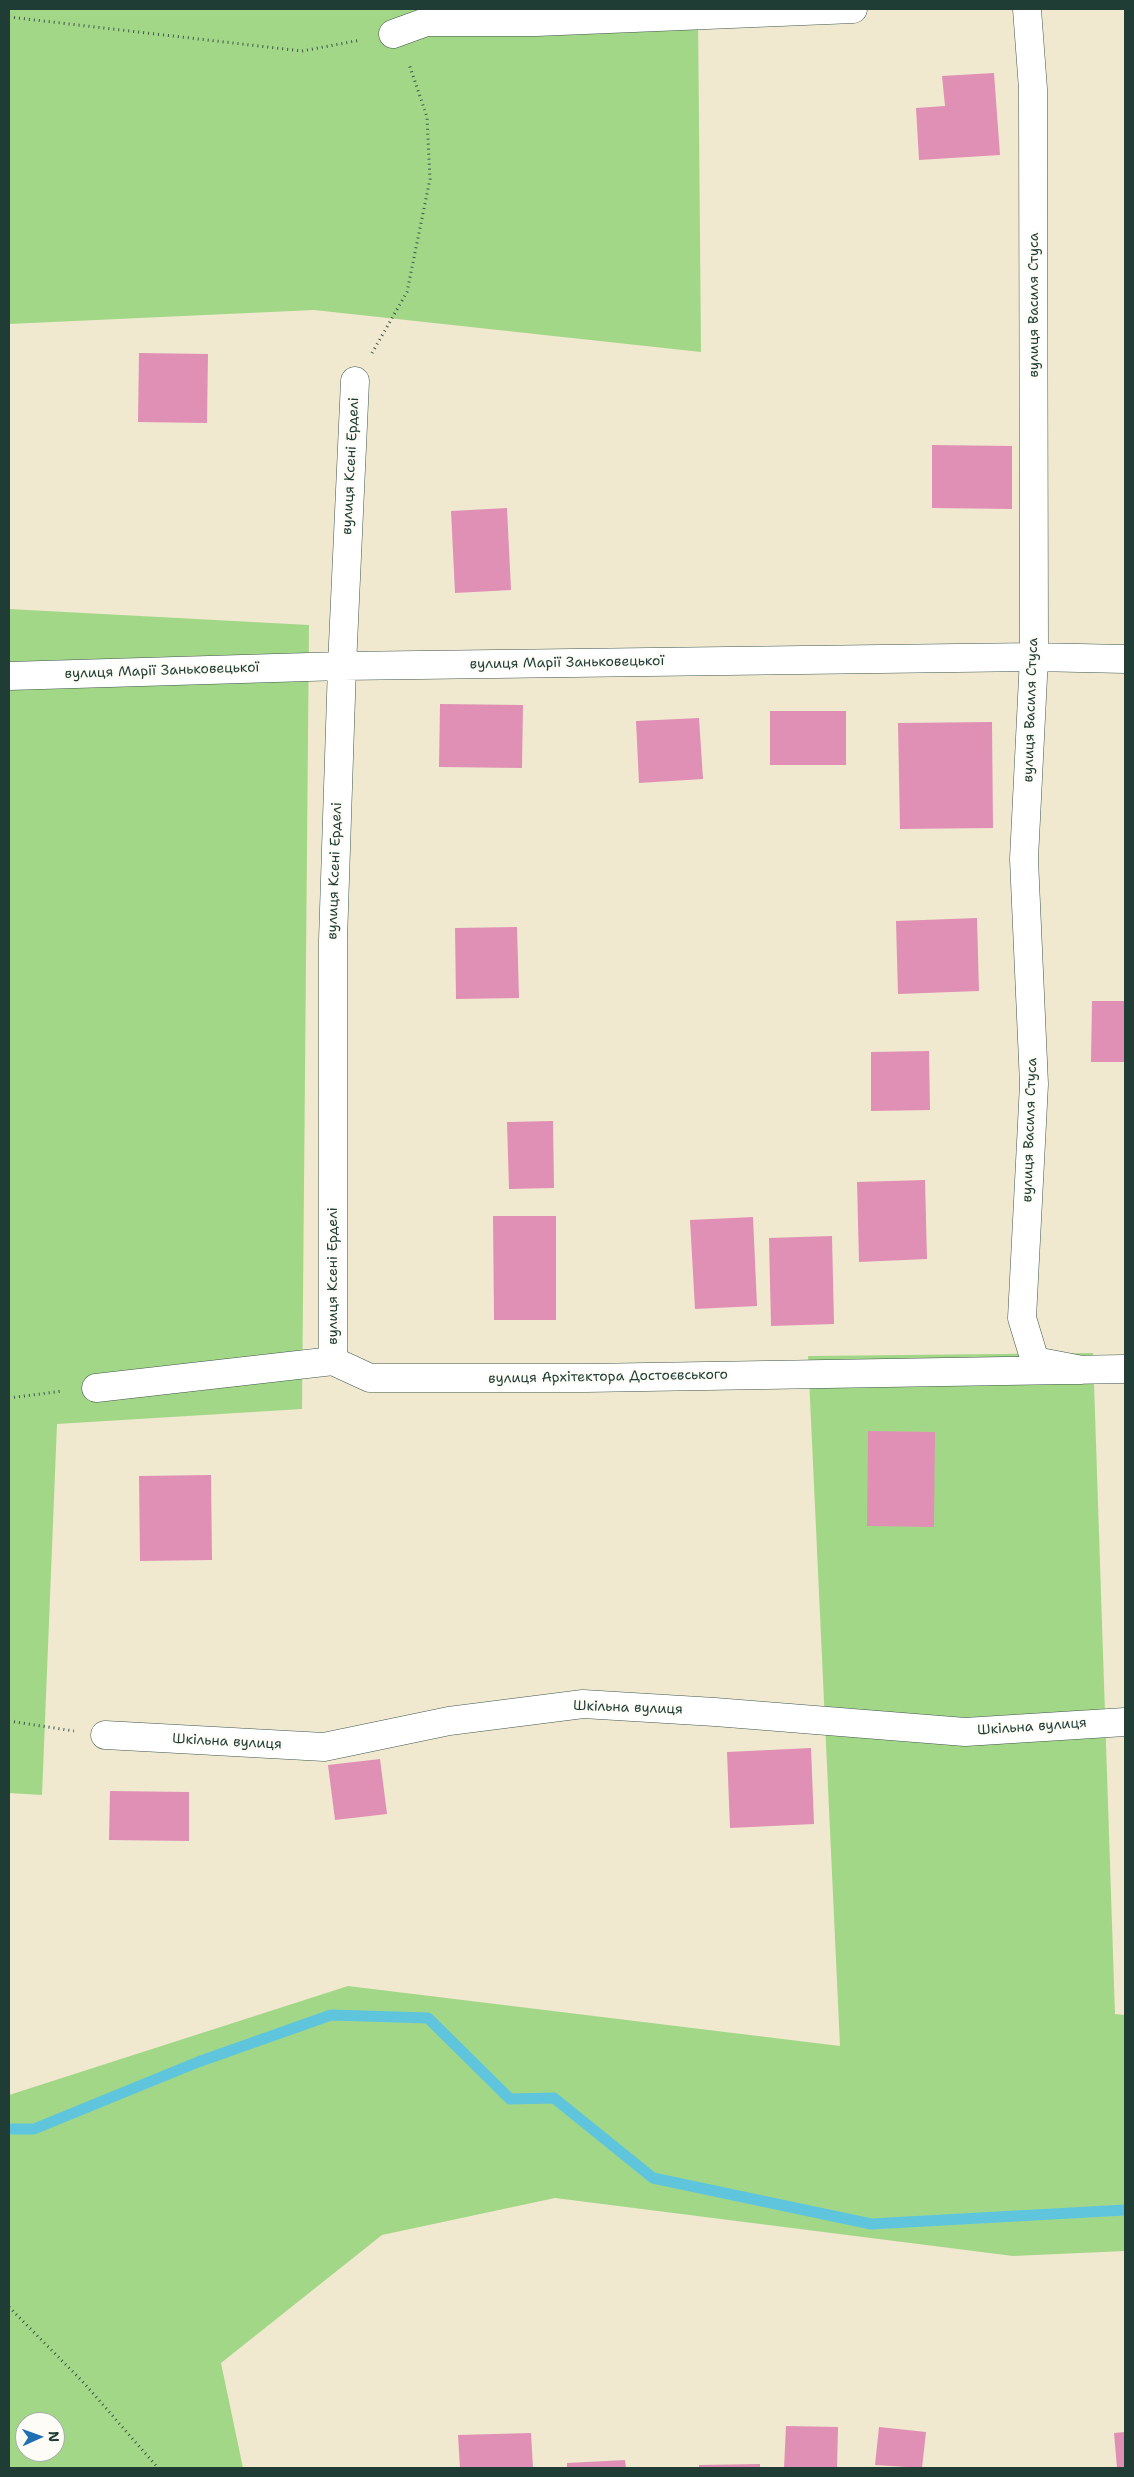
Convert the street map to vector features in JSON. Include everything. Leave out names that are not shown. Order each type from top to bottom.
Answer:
[{"type":"street","points":[[393,34],[426,22],[536,22],[853,9]]},
{"type":"street","name":"вулиця Василя Стуса","points":[[1027,9],[1033,89],[1034,658],[1024,859],[1034,1084],[1022,1318],[1035,1360],[1082,1370]]},
{"type":"street","name":"вулиця Ксені Ерделі","points":[[333,1361],[333,940],[342,666],[355,381]]},
{"type":"street","name":"вулиця Марії Заньковецької","points":[[9,676],[342,666],[1034,658],[1125,660]]},
{"type":"street","points":[[96,1388],[333,1361]]},
{"type":"street","name":"вулиця Архітектора Достоєвського","points":[[333,1361],[370,1378],[586,1378],[1125,1369]]},
{"type":"street","name":"Шкільна вулиця","points":[[104,1735],[324,1747],[449,1721],[583,1704],[716,1712],[966,1732],[1125,1722]]},
{"type":"path","points":[[9,17],[302,51],[393,34],[413,72],[427,117],[430,179],[407,292],[355,381]]},
{"type":"path","points":[[9,1398],[96,1388]]},
{"type":"path","points":[[9,1722],[104,1735]]},
{"type":"path","points":[[9,2307],[84,2383],[158,2468]]},
{"type":"green space","points":[[9,9],[698,9],[701,352],[314,310],[9,324]]},
{"type":"green space","points":[[9,609],[309,625],[302,1409],[57,1424],[42,1795],[9,1793]]},
{"type":"green space","points":[[1093,1353],[1115,2014],[1125,2015],[1125,2251],[1013,2256],[555,2198],[382,2235],[221,2363],[243,2468],[9,2468],[9,2095],[348,1986],[840,2046],[808,1356]]},
{"type":"building","points":[[994,73],[1000,155],[919,160],[916,108],[945,106],[942,76]]},
{"type":"building","points":[[139,353],[208,354],[207,423],[138,422]]},
{"type":"building","points":[[932,445],[1012,446],[1012,509],[932,508]]},
{"type":"building","points":[[507,508],[511,590],[455,593],[451,511]]},
{"type":"building","points":[[440,704],[523,705],[522,768],[439,767]]},
{"type":"building","points":[[770,711],[846,711],[846,765],[770,765]]},
{"type":"building","points":[[699,718],[703,779],[639,783],[636,721]]},
{"type":"building","points":[[992,722],[993,828],[900,829],[898,723]]},
{"type":"building","points":[[977,918],[979,991],[898,994],[896,921]]},
{"type":"building","points":[[517,927],[519,998],[456,999],[455,928]]},
{"type":"building","points":[[1092,1001],[1125,1001],[1125,1062],[1091,1062]]},
{"type":"building","points":[[929,1051],[930,1110],[871,1111],[871,1052]]},
{"type":"building","points":[[553,1121],[554,1188],[509,1189],[507,1122]]},
{"type":"building","points":[[925,1180],[927,1259],[859,1262],[857,1182]]},
{"type":"building","points":[[493,1216],[556,1216],[556,1320],[494,1320]]},
{"type":"building","points":[[753,1217],[757,1306],[695,1309],[690,1220]]},
{"type":"building","points":[[832,1236],[834,1324],[771,1326],[769,1238]]},
{"type":"building","points":[[868,1431],[935,1432],[934,1527],[867,1526]]},
{"type":"building","points":[[211,1475],[212,1560],[140,1561],[139,1476]]},
{"type":"building","points":[[811,1748],[814,1824],[730,1828],[727,1752]]},
{"type":"building","points":[[380,1759],[387,1814],[335,1820],[328,1765]]},
{"type":"building","points":[[110,1791],[189,1792],[189,1841],[109,1840]]},
{"type":"building","points":[[786,2426],[838,2427],[837,2468],[784,2468]]},
{"type":"building","points":[[879,2427],[926,2432],[922,2468],[875,2465]]},
{"type":"building","points":[[1125,2432],[1125,2468],[1117,2468],[1114,2433]]},
{"type":"building","points":[[531,2433],[533,2468],[460,2468],[458,2435]]},
{"type":"building","points":[[625,2460],[626,2468],[567,2468],[567,2463]]},
{"type":"building","points":[[760,2464],[760,2468],[699,2468],[699,2465]]},
{"type":"waterway","points":[[9,2129],[34,2129],[198,2062],[331,2015],[428,2018],[510,2099],[554,2098],[653,2178],[871,2224],[1125,2210]]}]
